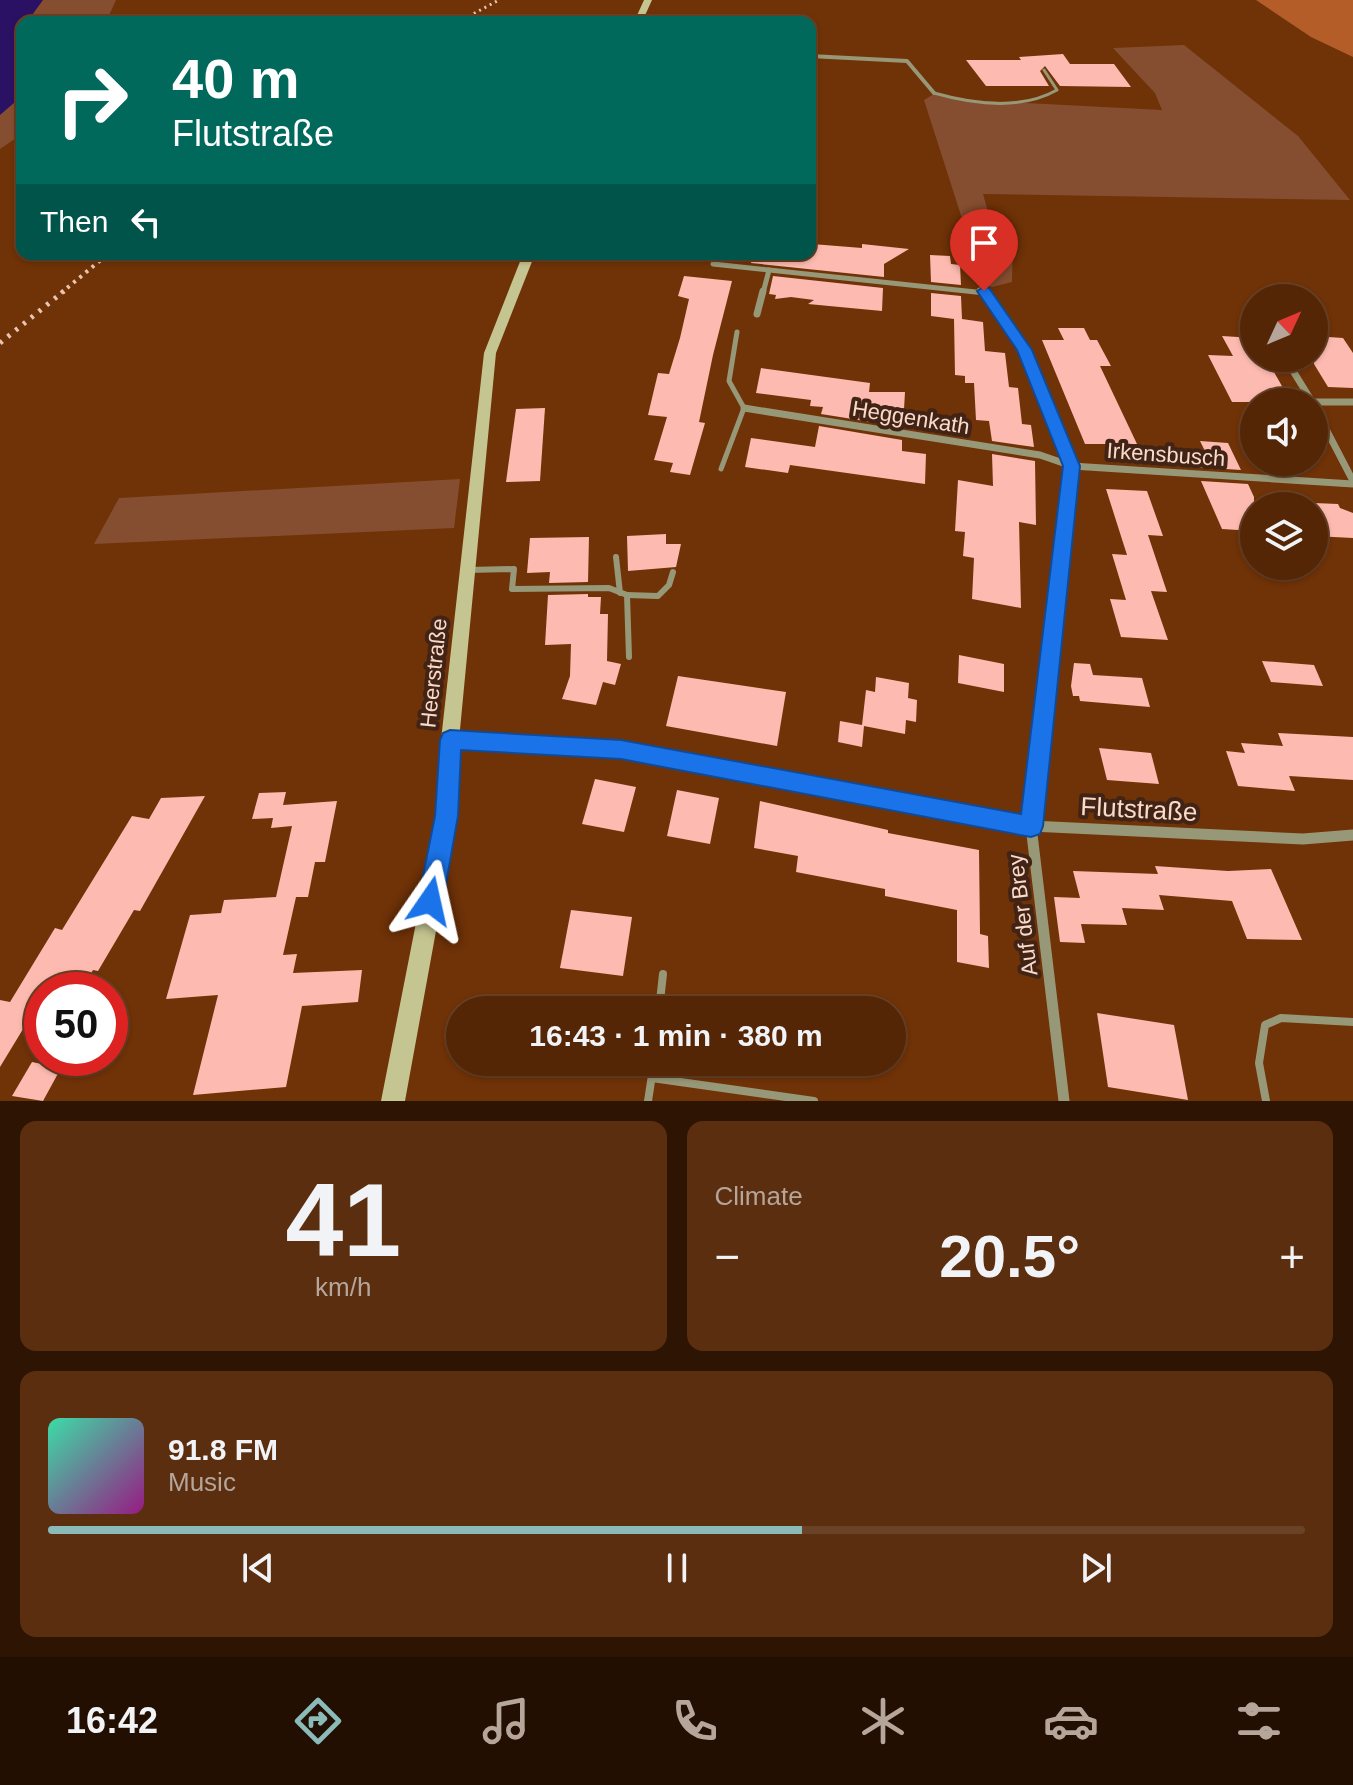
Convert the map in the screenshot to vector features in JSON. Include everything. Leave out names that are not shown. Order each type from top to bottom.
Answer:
[{"type":"main road","name":"Heerstraße","points":[[393,1101],[447,816],[450,740],[490,353],[527,260]]},
{"type":"street","points":[[816,56],[907,61],[934,93]]},
{"type":"street","name":"Auf der Brey","points":[[713,264],[984,291],[1024,350],[1072,466],[1031,826],[1064,1101]]},
{"type":"street","points":[[757,314],[769,270]]},
{"type":"street","points":[[1328,403],[1353,402]]},
{"type":"street","name":"Heggenkath","points":[[744,408],[1040,455],[1072,466]]},
{"type":"street","name":"Irkensbusch","points":[[1328,434],[1353,482]]},
{"type":"street","name":"Irkensbusch","points":[[1072,466],[1353,482]]},
{"type":"street","name":"Flutstraße","points":[[450,740],[621,749],[1031,826],[1303,839],[1353,835]]},
{"type":"lane","points":[[934,93],[968,100],[1038,102],[1057,90],[1044,70]]},
{"type":"lane","points":[[721,469],[744,408],[729,381],[737,332]]},
{"type":"lane","points":[[616,557],[624,594],[629,657]]},
{"type":"lane","points":[[468,570],[514,569],[512,589],[609,588],[624,594],[658,596],[669,585],[673,572]]},
{"type":"lane","points":[[661,996],[663,974]]},
{"type":"lane","points":[[1266,1101],[1257,1064],[1258,1043],[1265,1025],[1281,1018],[1353,1022]]},
{"type":"lane","points":[[648,1101],[652,1078],[814,1101]]},
{"type":"shaded area","points":[[0,0],[116,0],[109,16],[16,16],[16,138],[0,149]]},
{"type":"shaded area","points":[[0,0],[43,0],[31,16],[16,16],[16,101],[0,115]]},
{"type":"shaded area","points":[[1256,0],[1353,0],[1353,57],[1311,37]]},
{"type":"shaded area","points":[[1184,45],[1298,136],[1350,200],[983,194],[991,222],[1013,236],[1012,282],[992,287],[983,284],[924,100],[934,94],[967,100],[1162,110],[1155,93],[1113,48]]},
{"type":"shaded area","points":[[460,479],[454,528],[94,544],[119,498]]},
{"type":"building","points":[[1063,54],[1070,64],[1114,64],[1131,87],[1060,86],[1045,66],[1040,71],[1049,86],[986,86],[966,60],[1021,60],[1019,57]]},
{"type":"building","points":[[816,244],[862,248],[862,244],[909,249],[884,264],[884,277],[751,263],[752,260],[816,260]]},
{"type":"building","points":[[930,255],[950,256],[951,264],[960,265],[961,285],[931,282]]},
{"type":"building","points":[[684,276],[732,281],[699,422],[705,423],[690,475],[670,472],[673,463],[654,460],[667,417],[648,415],[658,373],[669,374],[680,338],[689,299],[678,296]]},
{"type":"building","points":[[773,276],[883,288],[882,311],[808,304],[814,300],[791,297],[775,299],[776,295],[769,294]]},
{"type":"building","points":[[931,293],[961,296],[962,319],[983,322],[985,351],[1005,353],[1009,387],[1018,388],[1022,424],[1031,425],[1034,447],[992,441],[989,421],[976,420],[974,383],[965,383],[965,376],[955,375],[954,319],[931,316]]},
{"type":"building","points":[[1058,328],[1084,328],[1090,340],[1097,340],[1111,366],[1100,366],[1137,444],[1085,444],[1042,340],[1064,340]]},
{"type":"building","points":[[1222,336],[1240,337],[1240,372],[1274,372],[1283,388],[1240,388],[1240,402],[1232,402],[1208,355],[1233,356]]},
{"type":"building","points":[[1328,337],[1343,338],[1353,353],[1353,388],[1328,387],[1319,372],[1328,372]]},
{"type":"building","points":[[761,368],[870,383],[869,392],[905,392],[903,427],[821,414],[823,407],[810,406],[811,400],[756,393]]},
{"type":"building","points":[[545,408],[540,481],[506,482],[516,409]]},
{"type":"building","points":[[819,426],[902,440],[902,451],[926,454],[925,484],[790,465],[788,473],[745,467],[751,438],[815,447]]},
{"type":"building","points":[[1200,441],[1228,443],[1240,470],[1196,467],[1189,451],[1205,451]]},
{"type":"building","points":[[992,454],[1035,461],[1036,525],[1019,522],[1021,608],[972,599],[974,558],[963,556],[965,532],[955,531],[958,480],[993,486]]},
{"type":"building","points":[[1201,481],[1248,484],[1252,492],[1240,492],[1240,530],[1222,529]]},
{"type":"building","points":[[1106,489],[1147,491],[1163,536],[1148,535],[1167,592],[1151,591],[1168,640],[1121,637],[1110,599],[1126,600],[1112,554],[1127,555]]},
{"type":"building","points":[[1328,504],[1338,504],[1340,508],[1353,513],[1353,538],[1328,537]]},
{"type":"building","points":[[666,534],[666,544],[681,544],[676,567],[628,571],[627,536]]},
{"type":"building","points":[[589,537],[588,582],[549,583],[550,572],[527,573],[530,538]]},
{"type":"building","points":[[588,594],[588,597],[601,597],[600,614],[608,614],[607,661],[621,664],[615,685],[603,682],[596,705],[562,699],[570,676],[571,644],[545,645],[548,595]]},
{"type":"building","points":[[959,655],[1004,664],[1004,692],[958,683]]},
{"type":"building","points":[[1262,661],[1314,665],[1323,686],[1271,682]]},
{"type":"building","points":[[1074,663],[1090,664],[1093,675],[1142,678],[1150,707],[1080,701],[1079,696],[1073,696],[1071,686]]},
{"type":"building","points":[[678,676],[786,692],[777,746],[666,726]]},
{"type":"building","points":[[876,677],[909,683],[908,698],[917,700],[916,722],[906,720],[905,734],[864,726],[862,747],[838,742],[840,721],[862,725],[866,690],[875,692]]},
{"type":"building","points":[[1278,733],[1353,737],[1353,780],[1289,776],[1295,791],[1238,786],[1226,751],[1245,753],[1241,743],[1283,746]]},
{"type":"building","points":[[1099,748],[1151,753],[1159,784],[1107,780]]},
{"type":"building","points":[[595,779],[636,787],[624,832],[582,824]]},
{"type":"building","points":[[677,790],[719,798],[710,844],[667,836]]},
{"type":"building","points":[[286,792],[283,805],[337,801],[325,862],[315,862],[308,897],[296,897],[283,955],[297,954],[293,973],[362,970],[358,1002],[302,1006],[286,1087],[193,1095],[218,995],[166,999],[190,915],[221,913],[224,900],[276,897],[292,826],[271,828],[273,818],[252,819],[259,793]]},
{"type":"building","points":[[205,796],[140,911],[134,910],[98,971],[28,972],[55,928],[62,930],[132,816],[149,819],[161,798]]},
{"type":"building","points":[[760,801],[888,830],[888,833],[979,850],[980,934],[988,936],[989,968],[957,962],[957,910],[885,896],[885,889],[796,872],[798,856],[754,848]]},
{"type":"building","points":[[1155,866],[1228,871],[1271,869],[1302,940],[1247,939],[1232,901],[1159,895],[1164,910],[1122,908],[1127,925],[1081,924],[1085,943],[1060,942],[1054,897],[1080,898],[1073,871],[1158,874]]},
{"type":"building","points":[[571,910],[632,917],[623,976],[560,968]]},
{"type":"building","points":[[24,979],[24,1027],[0,1067],[0,1000],[10,1002]]},
{"type":"building","points":[[1097,1013],[1174,1025],[1188,1100],[1108,1087]]},
{"type":"building","points":[[24,1076],[57,1076],[43,1101],[12,1096]]},
{"type":"railway","points":[[469,16],[499,0]]},
{"type":"railway","points":[[61,293],[101,260]]},
{"type":"railway","points":[[0,343],[64,291]]},
{"type":"route","points":[[430,901],[447,816],[450,740],[621,749],[1031,826],[1072,466],[1024,350],[984,291]]}]
